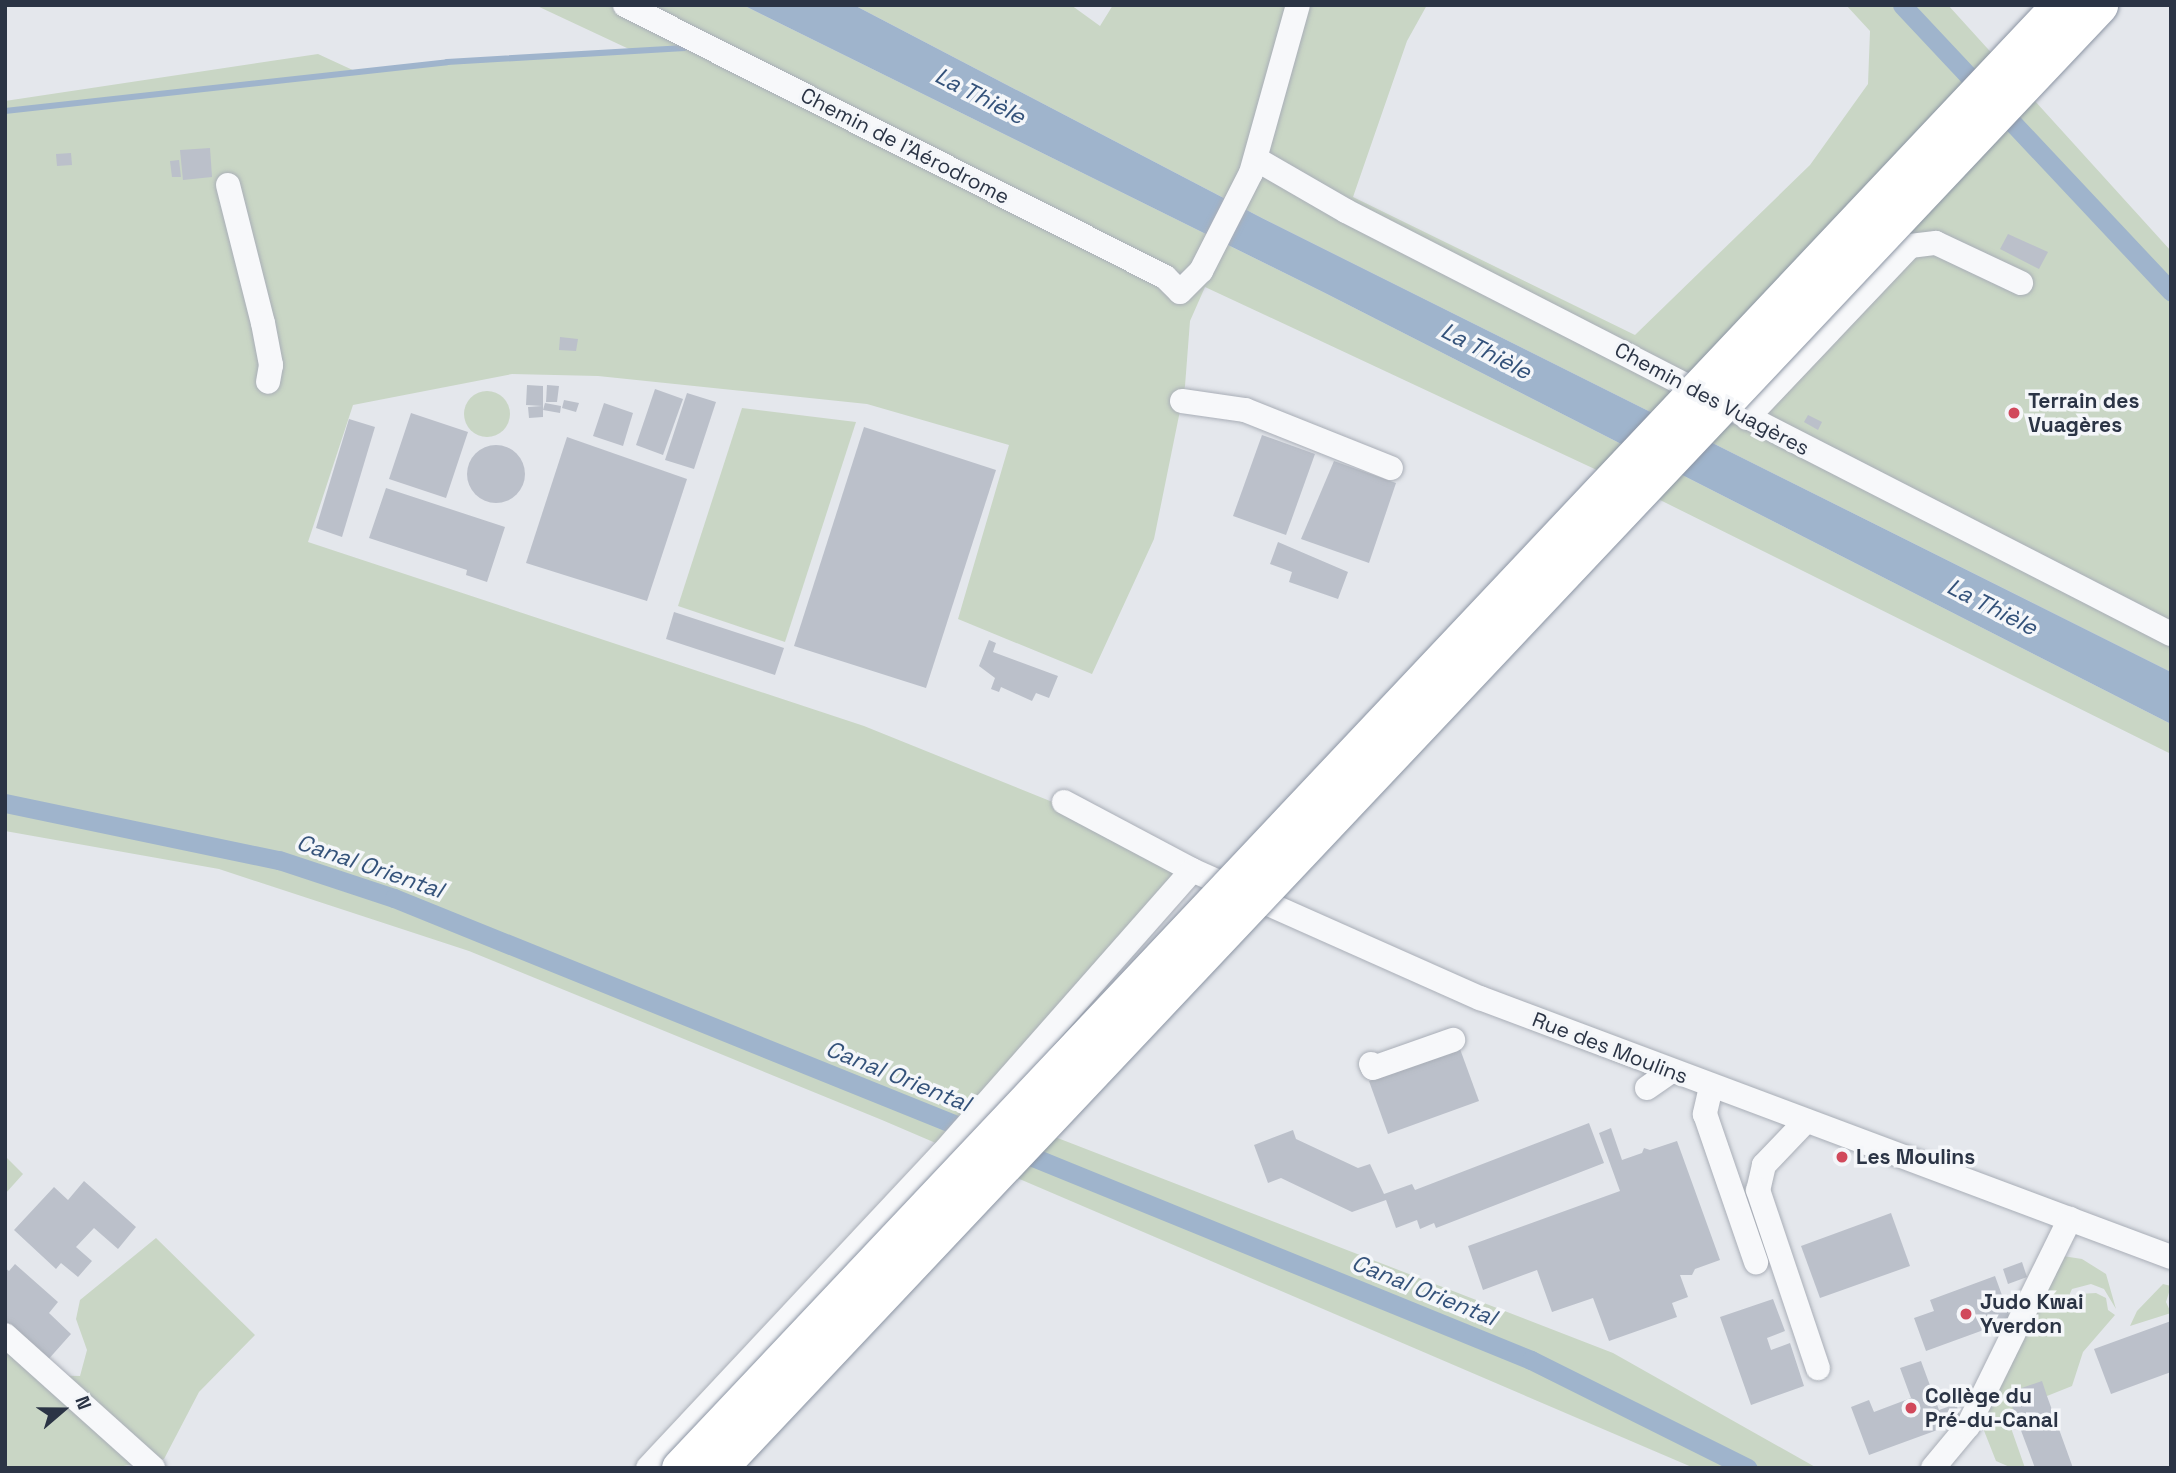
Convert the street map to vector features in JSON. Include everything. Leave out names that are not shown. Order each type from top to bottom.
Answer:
[{"type":"highway","points":[[680,1468],[2060,5]]},
{"type":"highway","points":[[718,1468],[2099,5]]},
{"type":"street","name":"Chemin de l'Aérodrome","points":[[625,5],[1165,277],[1181,292],[1201,271],[1253,166]]},
{"type":"street","points":[[1253,166],[1298,5]]},
{"type":"street","name":"Chemin des Vuagères","points":[[1253,166],[1677,377],[1747,418],[2171,634]]},
{"type":"street","points":[[228,185],[263,323],[271,365],[268,382]]},
{"type":"street","points":[[1747,418],[1897,257],[1917,243],[1936,243],[2021,283]]},
{"type":"street","points":[[1182,401],[1245,410],[1391,468]]},
{"type":"street","name":"Rue des Moulins","points":[[1064,802],[1192,870],[1480,998],[1711,1087],[2171,1257]]},
{"type":"street","points":[[648,1468],[942,1154],[1192,870]]},
{"type":"street","points":[[1371,1064],[1373,1068],[1453,1040]]},
{"type":"street","points":[[1647,1088],[1671,1071]]},
{"type":"street","points":[[1711,1087],[1705,1114],[1756,1262]]},
{"type":"street","points":[[1806,1121],[1764,1166],[1758,1189],[1818,1368]]},
{"type":"street","points":[[1933,1468],[1968,1426],[2070,1219]]},
{"type":"street","points":[[5,1335],[153,1468]]},
{"type":"green space","points":[[535,5],[743,5],[1325,293],[2171,724],[2171,754],[1646,493],[1205,287],[1190,321],[1185,386],[1154,539],[1092,674],[958,619],[1009,445],[867,404],[598,376],[512,374],[353,405],[308,542],[864,726],[1055,803],[1192,870],[986,1105],[1055,1137],[1613,1353],[1817,1468],[1694,1468],[882,1120],[469,951],[219,869],[5,831],[5,101],[318,54],[357,72],[629,49]]},
{"type":"green space","points":[[854,5],[1071,5],[1100,26],[1113,5],[1427,5],[1407,41],[1353,197],[1635,335],[1810,165],[1868,84],[1870,31],[1846,5],[1948,5],[2171,251],[2171,672],[1260,217]]},
{"type":"green space","points":[[487,391],[503,398],[510,414],[503,430],[487,437],[471,430],[464,414],[471,398]]},
{"type":"green space","points":[[742,408],[856,422],[785,642],[678,606]]},
{"type":"green space","points":[[5,1156],[23,1174],[5,1194]]},
{"type":"green space","points":[[156,1238],[255,1335],[199,1392],[164,1459],[112,1468],[5,1468],[5,1348],[32,1375],[80,1376],[87,1350],[76,1319],[80,1300]]},
{"type":"green space","points":[[2063,1256],[2082,1259],[2106,1274],[2116,1309],[2104,1289],[2091,1284],[2072,1289],[2066,1302],[2079,1294],[2096,1293],[2106,1298],[2108,1310],[2115,1315],[2083,1352],[2072,1386],[2047,1396],[2011,1428],[2025,1468],[2012,1468],[1996,1461],[1979,1418]]},
{"type":"green space","points":[[2163,1284],[2171,1286],[2166,1302],[2171,1313],[2130,1326],[2137,1311]]},
{"type":"water","name":"La Thièle","points":[[743,5],[854,5],[1260,217],[2171,672],[2171,724],[1325,293]]},
{"type":"building","points":[[210,148],[212,177],[183,180],[180,150]]},
{"type":"building","points":[[71,153],[72,165],[57,166],[56,154]]},
{"type":"building","points":[[179,160],[181,177],[172,177],[170,161]]},
{"type":"building","points":[[2008,234],[2048,252],[2039,269],[2000,249]]},
{"type":"building","points":[[560,337],[578,339],[576,351],[559,350]]},
{"type":"building","points":[[527,385],[543,386],[543,417],[529,418],[528,407],[542,406],[526,405]]},
{"type":"building","points":[[547,385],[559,386],[557,402],[546,402]]},
{"type":"building","points":[[655,389],[683,399],[663,455],[636,445]]},
{"type":"building","points":[[687,393],[716,402],[694,469],[665,460]]},
{"type":"building","points":[[564,400],[579,403],[576,412],[562,408]]},
{"type":"building","points":[[545,403],[561,406],[560,413],[543,410]]},
{"type":"building","points":[[604,403],[633,413],[623,446],[593,436]]},
{"type":"building","points":[[411,413],[468,432],[446,498],[389,479]]},
{"type":"building","points":[[1808,415],[1822,422],[1818,430],[1804,422]]},
{"type":"building","points":[[349,419],[375,427],[342,537],[316,528]]},
{"type":"building","points":[[864,427],[996,470],[926,688],[794,646]]},
{"type":"building","points":[[1262,435],[1315,454],[1286,535],[1233,516]]},
{"type":"building","points":[[567,437],[687,479],[647,601],[526,563]]},
{"type":"building","points":[[490,445],[502,445],[517,453],[525,468],[525,480],[517,495],[502,503],[490,503],[475,495],[467,480],[467,468],[475,453]]},
{"type":"building","points":[[1334,461],[1396,483],[1369,563],[1301,539]]},
{"type":"building","points":[[386,488],[505,527],[487,582],[466,575],[467,570],[369,538]]},
{"type":"building","points":[[1278,542],[1348,572],[1338,599],[1289,582],[1292,572],[1270,564]]},
{"type":"building","points":[[674,612],[784,648],[775,675],[666,639]]},
{"type":"building","points":[[989,640],[996,643],[993,652],[1058,676],[1049,698],[1036,693],[1032,701],[1001,687],[999,692],[991,689],[995,678],[979,666]]},
{"type":"building","points":[[1460,1049],[1479,1101],[1388,1134],[1369,1081]]},
{"type":"building","points":[[1589,1123],[1604,1163],[1436,1228],[1434,1223],[1420,1229],[1417,1220],[1396,1228],[1386,1200],[1352,1212],[1281,1178],[1268,1183],[1254,1145],[1293,1130],[1296,1139],[1358,1168],[1370,1164],[1384,1194],[1412,1184],[1415,1190]]},
{"type":"building","points":[[1611,1128],[1622,1160],[1642,1153],[1644,1148],[1650,1150],[1677,1141],[1720,1260],[1695,1269],[1692,1275],[1680,1275],[1688,1297],[1672,1303],[1677,1317],[1609,1341],[1593,1298],[1552,1312],[1537,1270],[1483,1290],[1468,1246],[1620,1191],[1599,1133]]},
{"type":"building","points":[[84,1181],[136,1227],[118,1249],[94,1228],[76,1247],[92,1261],[78,1277],[61,1263],[56,1269],[14,1230],[54,1187],[68,1200]]},
{"type":"building","points":[[1891,1213],[1910,1266],[1820,1298],[1801,1246]]},
{"type":"building","points":[[2022,1262],[2027,1277],[2008,1284],[2003,1269]]},
{"type":"building","points":[[15,1264],[58,1302],[49,1313],[71,1334],[46,1362],[5,1329],[5,1268],[9,1271]]},
{"type":"building","name":"Judo Kwai Yverdon","points":[[1995,1276],[2011,1320],[1926,1351],[1914,1318],[1934,1311],[1930,1300]]},
{"type":"building","points":[[1773,1299],[1785,1331],[1767,1338],[1771,1350],[1790,1343],[1804,1386],[1751,1405],[1720,1317]]},
{"type":"building","points":[[2171,1321],[2171,1372],[2111,1394],[2094,1349]]},
{"type":"building","name":"Collège du Pré-du-Canal","points":[[1921,1361],[1939,1410],[1956,1404],[1962,1421],[1869,1455],[1851,1407],[1869,1400],[1874,1412],[1911,1398],[1900,1368]]},
{"type":"building","points":[[2042,1381],[2073,1468],[2035,1468],[2007,1393]]},
{"type":"waterway","points":[[1902,5],[2171,291]]},
{"type":"waterway","points":[[5,111],[447,62],[685,48]]},
{"type":"waterway","name":"Canal Oriental","points":[[5,803],[279,860],[394,898],[976,1133]]},
{"type":"waterway","name":"Canal Oriental","points":[[1013,1149],[1531,1360],[1748,1468]]},
{"type":"place","name":"Terrain des Vuagères","points":[[2014,413]]},
{"type":"place","name":"Les Moulins","points":[[1842,1157]]},
{"type":"place","name":"Judo Kwai Yverdon","points":[[1966,1314]]},
{"type":"place","name":"Collège du Pré-du-Canal","points":[[1911,1408]]}]
